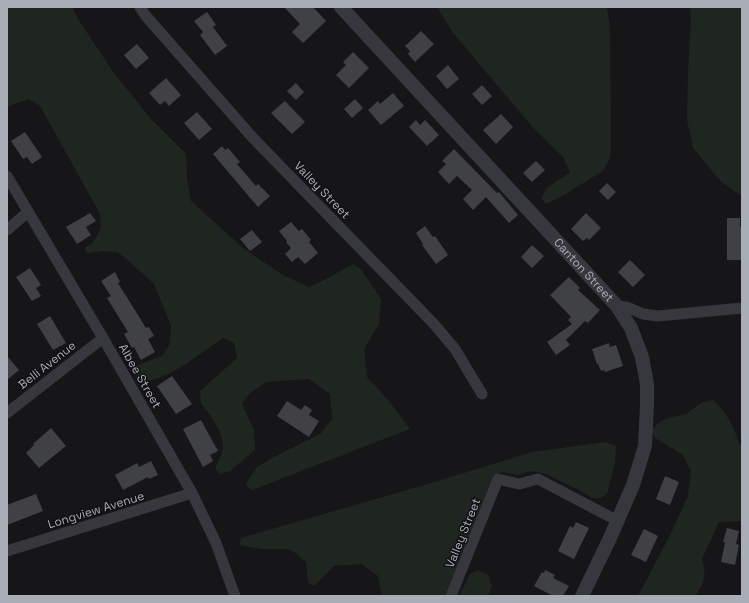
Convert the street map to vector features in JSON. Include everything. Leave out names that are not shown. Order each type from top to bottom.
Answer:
[{"type":"street","name":"Valley Street","points":[[140,7],[145,15],[254,139],[434,324],[455,349],[482,394]]},
{"type":"street","name":"Canton Street","points":[[341,7],[617,306],[631,328],[642,357],[647,384],[644,446],[633,485],[582,596]]},
{"type":"street","name":"Albee Street","points":[[7,176],[103,338],[192,493],[216,543],[235,596]]},
{"type":"street","points":[[7,230],[28,212]]},
{"type":"street","points":[[617,306],[626,307],[643,314],[658,316],[742,308]]},
{"type":"street","name":"Belli Avenue","points":[[7,413],[103,338]]},
{"type":"street","name":"Valley Street","points":[[451,596],[498,479],[519,484],[538,479],[618,520]]},
{"type":"street","name":"Longview Avenue","points":[[7,551],[192,493]]},
{"type":"shaded area","points":[[7,7],[72,7],[78,19],[114,73],[151,119],[186,154],[187,178],[191,201],[243,248],[283,275],[309,287],[353,264],[360,268],[381,299],[379,324],[364,349],[367,377],[389,401],[410,429],[252,490],[246,486],[248,480],[257,467],[320,434],[332,419],[330,394],[309,379],[266,382],[249,394],[242,404],[254,430],[255,450],[230,471],[220,474],[215,468],[223,447],[221,436],[215,424],[201,404],[200,391],[237,358],[234,343],[223,338],[174,371],[153,380],[141,382],[135,375],[136,366],[162,356],[170,344],[171,326],[154,284],[123,256],[116,252],[102,251],[89,253],[85,251],[86,247],[93,243],[101,228],[100,214],[40,106],[29,99],[7,107]]},
{"type":"shaded area","points":[[437,7],[607,7],[610,28],[611,149],[610,158],[603,171],[564,195],[546,204],[541,198],[547,188],[570,172],[563,157],[536,131],[453,33]]},
{"type":"shaded area","points":[[690,7],[742,7],[742,196],[721,182],[693,148],[687,120],[691,18]]},
{"type":"shaded area","points":[[713,400],[733,426],[740,445],[742,446],[742,521],[719,522],[702,559],[704,578],[696,596],[638,596],[670,535],[688,496],[691,471],[683,455],[655,438],[652,430],[658,423],[668,418],[686,414],[701,403]]},
{"type":"shaded area","points":[[606,442],[616,446],[615,462],[607,494],[601,498],[592,498],[546,474],[531,471],[517,475],[501,472],[492,479],[445,596],[382,596],[378,576],[362,564],[334,566],[314,586],[308,582],[306,562],[293,551],[286,549],[262,549],[239,545],[241,538],[532,452]]},
{"type":"shaded area","points":[[478,570],[488,575],[492,587],[488,596],[459,596],[470,574]]},
{"type":"building","points":[[284,7],[313,7],[326,21],[303,43],[292,32],[300,24]]},
{"type":"building","points":[[207,12],[216,25],[213,27],[227,46],[215,55],[200,35],[203,32],[194,21]]},
{"type":"building","points":[[421,31],[434,44],[415,62],[408,54],[410,51],[405,46]]},
{"type":"building","points":[[137,44],[149,58],[136,69],[124,55]]},
{"type":"building","points":[[353,52],[369,68],[349,88],[336,75],[346,65],[343,62]]},
{"type":"building","points":[[448,65],[459,79],[447,89],[436,76]]},
{"type":"building","points":[[166,78],[181,95],[169,106],[165,101],[160,105],[149,93]]},
{"type":"building","points":[[296,83],[304,92],[296,100],[287,91]]},
{"type":"building","points":[[482,85],[492,96],[482,105],[472,94]]},
{"type":"building","points":[[393,93],[404,106],[381,125],[368,110],[378,101],[380,104]]},
{"type":"building","points":[[355,99],[363,108],[352,118],[344,109]]},
{"type":"building","points":[[285,101],[305,122],[292,134],[271,113]]},
{"type":"building","points":[[197,112],[212,129],[199,140],[184,123]]},
{"type":"building","points":[[501,114],[513,127],[496,144],[483,130]]},
{"type":"building","points":[[416,120],[420,125],[425,120],[439,135],[427,146],[409,127]]},
{"type":"building","points":[[25,132],[42,157],[32,164],[27,157],[23,159],[11,141]]},
{"type":"building","points":[[222,146],[225,150],[228,148],[240,162],[237,164],[256,186],[258,184],[270,196],[258,207],[213,154]]},
{"type":"building","points":[[454,149],[497,193],[499,192],[518,215],[509,223],[486,197],[473,210],[463,199],[472,190],[457,176],[449,184],[438,172],[446,164],[442,161]]},
{"type":"building","points":[[536,161],[545,170],[532,182],[523,173]]},
{"type":"building","points":[[607,183],[616,192],[608,200],[599,191]]},
{"type":"building","points":[[90,213],[96,221],[86,227],[91,235],[77,244],[66,227]]},
{"type":"building","points":[[586,213],[601,228],[589,240],[587,238],[583,241],[571,229]]},
{"type":"building","points":[[727,218],[740,218],[740,227],[742,227],[742,260],[727,260]]},
{"type":"building","points":[[291,222],[299,231],[302,229],[311,240],[309,242],[318,253],[305,264],[298,257],[292,262],[285,254],[291,248],[279,231]]},
{"type":"building","points":[[425,226],[433,237],[435,236],[448,255],[436,264],[422,245],[423,244],[416,233]]},
{"type":"building","points":[[252,230],[262,242],[250,251],[240,239]]},
{"type":"building","points":[[532,245],[544,256],[532,268],[521,257]]},
{"type":"building","points":[[630,260],[645,275],[633,287],[618,272]]},
{"type":"building","points":[[30,268],[41,285],[36,288],[41,296],[32,301],[16,277]]},
{"type":"building","points":[[115,272],[120,282],[118,283],[146,328],[149,327],[154,336],[148,339],[155,352],[141,360],[134,347],[132,348],[124,334],[128,332],[107,298],[111,296],[101,281]]},
{"type":"building","points":[[569,277],[580,288],[578,290],[600,310],[588,323],[585,321],[566,340],[570,345],[556,355],[547,342],[572,324],[568,320],[571,317],[550,295]]},
{"type":"building","points":[[50,316],[66,343],[53,350],[37,324]]},
{"type":"building","points":[[609,343],[610,347],[616,345],[623,366],[605,372],[604,370],[601,371],[597,364],[592,349]]},
{"type":"building","points":[[7,356],[19,370],[7,380]]},
{"type":"building","points":[[172,376],[192,404],[176,414],[157,386]]},
{"type":"building","points":[[287,401],[301,410],[305,405],[312,410],[309,415],[319,421],[309,437],[277,416]]},
{"type":"building","points":[[201,420],[218,451],[210,455],[213,461],[203,467],[183,429]]},
{"type":"building","points":[[51,428],[66,446],[39,468],[26,453],[34,445],[33,444]]},
{"type":"building","points":[[151,461],[158,475],[149,479],[148,477],[123,490],[115,475],[137,463],[139,467]]},
{"type":"building","points":[[665,476],[679,482],[670,505],[656,499]]},
{"type":"building","points":[[36,494],[43,511],[7,525],[7,505]]},
{"type":"building","points":[[576,522],[589,528],[574,559],[558,551],[570,526],[573,528]]},
{"type":"building","points":[[727,528],[739,531],[736,544],[739,545],[735,565],[721,562],[725,542],[723,542]]},
{"type":"building","points":[[644,529],[658,536],[646,562],[631,555]]},
{"type":"building","points":[[545,570],[555,575],[553,578],[569,586],[563,596],[553,596],[534,586],[542,572],[544,573]]}]
